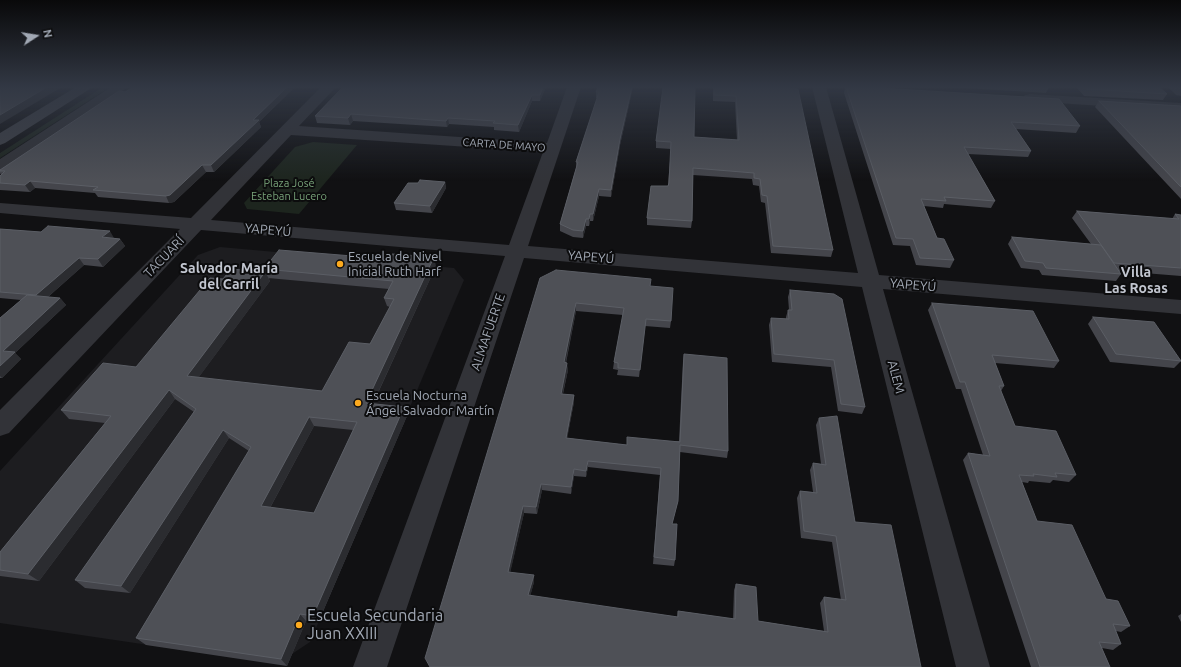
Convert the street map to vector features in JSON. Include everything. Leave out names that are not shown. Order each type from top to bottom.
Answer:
[{"type":"main road","points":[[0,140],[35,118]]},
{"type":"street","points":[[0,166],[73,118]]},
{"type":"street","name":"TACUARÍ","points":[[0,426],[298,118]]},
{"type":"street","name":"ALMAFUERTE","points":[[370,667],[563,118]]},
{"type":"street","name":"ALEM","points":[[827,118],[973,667]]},
{"type":"street","name":"CARTA DE MAYO","points":[[287,130],[552,148]]},
{"type":"street","name":"YAPEYÚ","points":[[0,208],[1181,307]]},
{"type":"shaded area","points":[[220,247],[454,268],[464,280],[310,642],[277,664],[0,623],[0,471],[198,255]]},
{"type":"green space","points":[[54,118],[62,118],[0,158],[0,153]]},
{"type":"green space","name":"Plaza José Esteban Lucero","points":[[313,142],[357,145],[299,214],[247,209],[244,203],[295,147]]},
{"type":"building","points":[[78,118],[255,118],[253,120],[259,120],[211,165],[202,165],[170,195],[166,196],[93,190],[98,187],[30,181],[25,185],[0,183],[0,176],[5,171],[0,170]]},
{"type":"building","points":[[407,118],[448,118],[446,121]]},
{"type":"building","points":[[450,118],[521,118],[518,125],[493,123],[495,121]]},
{"type":"building","points":[[590,118],[625,118],[611,190],[599,189],[593,214],[590,214],[589,219],[586,219],[583,231],[573,230],[560,224],[578,162],[576,162]]},
{"type":"building","points":[[659,118],[694,118],[694,137],[739,140],[738,118],[804,118],[833,250],[773,246],[767,196],[762,195],[760,179],[754,178],[754,173],[693,168],[692,221],[647,218],[651,186],[668,186],[669,183],[671,142],[656,141]]},
{"type":"building","points":[[856,118],[1074,118],[1080,126],[1011,122],[1031,151],[964,147],[995,201],[944,197],[946,201],[921,199],[937,238],[944,239],[954,260],[920,258],[913,239],[896,238]]},
{"type":"building","points":[[1115,118],[1181,118],[1181,187]]},
{"type":"building","points":[[420,180],[445,182],[430,206],[394,203],[408,183],[418,183]]},
{"type":"building","points":[[1077,211],[1179,219],[1175,214],[1181,215],[1181,268],[1114,263]]},
{"type":"building","points":[[48,226],[110,231],[102,237],[120,239],[98,259],[79,258],[36,295],[0,292],[0,229],[41,232]]},
{"type":"building","points":[[1012,237],[1101,245],[1121,274],[1046,268],[1043,263],[1025,261]]},
{"type":"building","points":[[279,250],[389,259],[392,254],[434,257],[366,403],[404,407],[313,616],[300,614],[281,659],[136,638],[251,447],[223,430],[121,586],[75,580],[196,409],[169,390],[28,574],[0,570],[0,552],[111,416],[61,410],[103,363],[136,367],[210,278],[223,279],[231,269],[265,272],[187,376],[322,391],[349,342],[370,344],[394,299],[384,298],[393,281],[264,269]],"holes":[[[309,417],[357,422],[314,513],[261,506]]]},
{"type":"building","points":[[556,270],[651,279],[650,286],[673,288],[671,321],[646,319],[640,370],[618,368],[618,363],[614,362],[624,308],[576,303],[564,362],[567,363],[561,394],[574,395],[566,438],[627,445],[627,437],[680,442],[684,354],[727,358],[728,451],[680,445],[678,501],[672,524],[677,524],[675,560],[654,557],[661,468],[588,461],[586,471],[574,469],[571,487],[541,484],[536,507],[523,506],[508,572],[534,575],[528,595],[678,617],[678,611],[735,619],[736,584],[756,587],[758,621],[828,632],[824,597],[846,600],[836,536],[804,531],[800,491],[817,493],[813,463],[826,465],[819,418],[837,416],[855,522],[891,525],[921,667],[430,667],[425,658],[540,278]]},
{"type":"building","points":[[790,290],[834,294],[842,299],[865,407],[841,404],[834,360],[774,354],[771,318],[789,319],[788,310],[792,310]]},
{"type":"building","points":[[27,295],[60,298],[3,351],[15,352],[0,366],[0,318]]},
{"type":"building","points":[[932,303],[1033,311],[1059,361],[992,355],[1004,386],[999,386],[1015,426],[1056,431],[1076,475],[1055,473],[1057,477],[1033,474],[1034,476],[1019,475],[1037,521],[1072,525],[1106,599],[1118,601],[1130,626],[1113,624],[1121,644],[1099,642],[1110,667],[1040,667],[968,453],[990,456],[965,382],[960,382]]},
{"type":"building","points":[[1093,317],[1154,322],[1181,361],[1116,354]]},
{"type":"place","name":"Escuela de Nivel Inicial Ruth Harf","points":[[340,264]]},
{"type":"place","name":"Escuela Nocturna Ángel Salvador Martín","points":[[358,403]]},
{"type":"place","name":"Escuela Secundaria Juan XXIII","points":[[299,625]]},
{"type":"district","name":"Salvador María del Carril","points":[[229,276]]},
{"type":"district","name":"Villa Las Rosas","points":[[1136,280]]}]
